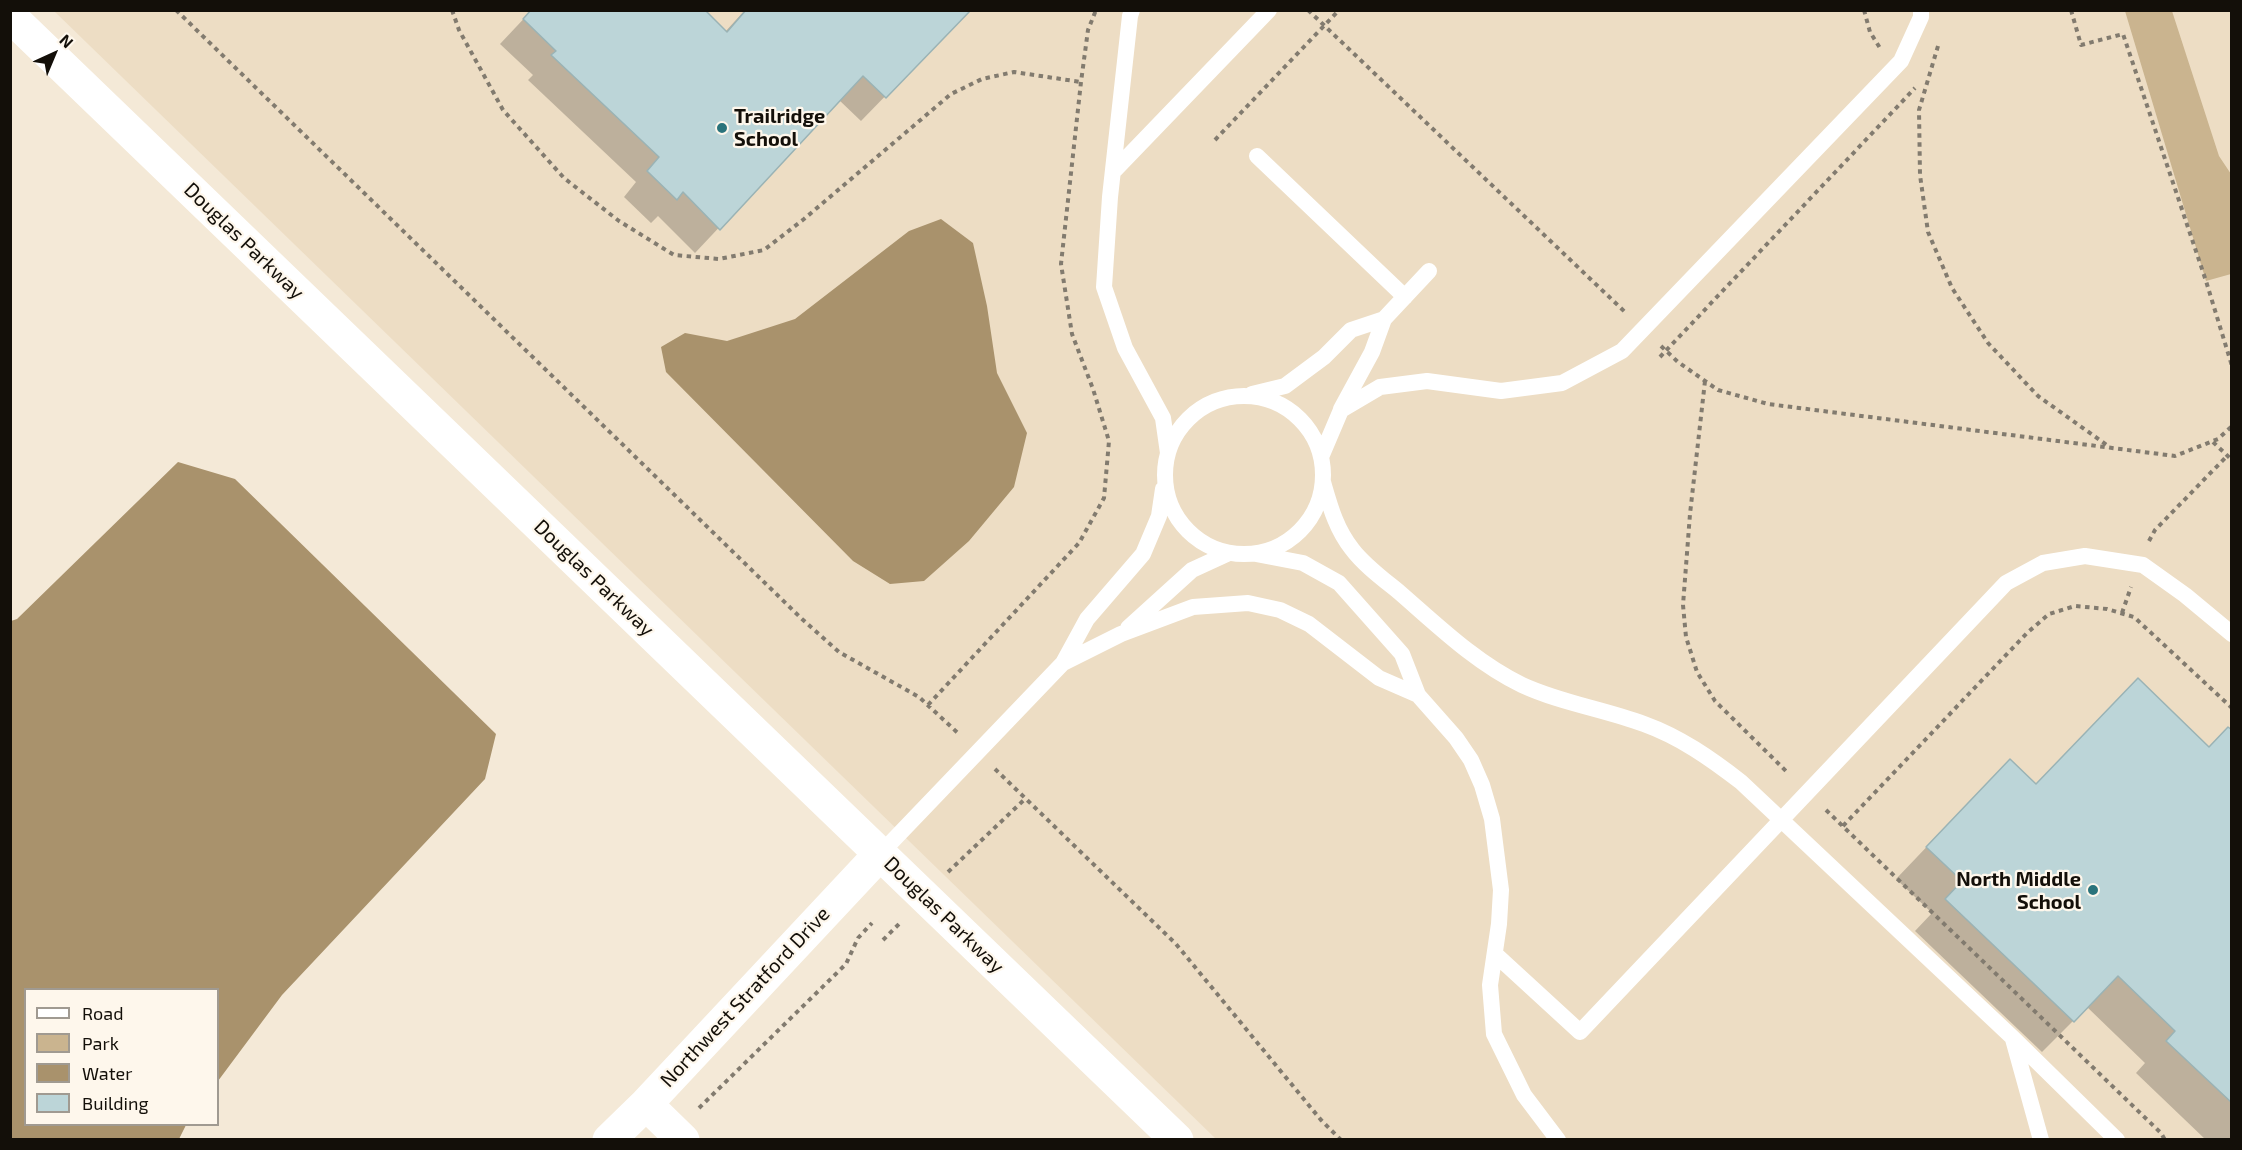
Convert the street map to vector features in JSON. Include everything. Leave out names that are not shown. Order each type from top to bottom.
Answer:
[{"type":"street","name":"Douglas Parkway","points":[[10,16],[1177,1140]]},
{"type":"street","name":"Northwest Stratford Drive","points":[[609,1140],[646,1104],[880,854]]},
{"type":"street","points":[[646,1104],[679,1135]]},
{"type":"lane","points":[[880,854],[1063,663],[1087,620],[1143,554],[1159,516],[1168,453],[1163,418],[1125,348],[1104,286],[1120,94],[1132,10]]},
{"type":"lane","points":[[1113,172],[1269,10]]},
{"type":"lane","points":[[1341,410],[1380,387],[1427,381],[1501,390],[1562,383],[1622,351],[1901,61],[1921,17],[1921,10]]},
{"type":"lane","points":[[1257,156],[1405,297]]},
{"type":"lane","points":[[1321,457],[1341,410],[1372,352],[1384,319],[1429,271]]},
{"type":"lane","points":[[1168,453],[1179,430],[1197,411],[1220,399],[1285,386],[1324,357],[1351,330],[1384,319]]},
{"type":"lane","points":[[1245,395],[1271,400],[1293,413],[1311,433],[1321,457],[1323,482],[1335,522],[1352,550],[1479,660],[1521,684],[1564,702],[1642,723],[1672,735],[1708,757],[1741,782],[2013,1038],[2116,1140]]},
{"type":"lane","points":[[1165,479],[1171,505],[1185,527],[1205,543],[1229,553],[1256,554],[1303,563],[1338,583],[1402,654],[1418,695],[1456,738],[1471,760],[1482,785],[1492,819],[1501,890],[1490,985],[1494,1034],[1524,1095],[1558,1140]]},
{"type":"lane","points":[[1256,554],[1280,546],[1302,529],[1316,508],[1323,482]]},
{"type":"lane","points":[[1121,634],[1192,570],[1229,553]]},
{"type":"lane","points":[[1495,954],[1580,1032],[2006,583],[2043,563],[2085,556],[2143,565],[2185,595],[2232,634]]},
{"type":"lane","points":[[1063,663],[1121,634],[1193,607],[1248,603],[1280,610],[1309,624],[1378,678],[1418,695]]},
{"type":"lane","points":[[2013,1038],[2042,1140]]},
{"type":"path","points":[[176,10],[802,619],[839,652],[919,697],[1026,798],[1176,944],[1321,1120],[1341,1140]]},
{"type":"path","points":[[452,10],[459,30],[503,110],[564,178],[619,221],[674,255],[719,259],[764,250],[804,219],[951,94],[982,79],[1014,72],[1081,82]]},
{"type":"path","points":[[928,705],[1079,543],[1104,498],[1109,441],[1093,388],[1072,334],[1060,264],[1088,30],[1096,10]]},
{"type":"path","points":[[1308,10],[1666,351],[1718,390],[1768,404],[2175,456],[2218,439],[2232,426]]},
{"type":"path","points":[[1215,140],[1339,10]]},
{"type":"path","points":[[2071,10],[2081,45],[2123,34],[2206,280],[2232,366]]},
{"type":"path","points":[[1940,39],[1919,110],[1920,175],[1928,231],[1948,279],[1988,343],[2038,396],[2112,448]]},
{"type":"path","points":[[1660,357],[1918,84]]},
{"type":"path","points":[[1705,381],[1690,514],[1683,605],[1686,637],[1697,672],[1714,701],[2165,1140]]},
{"type":"path","points":[[2212,441],[2232,460]]},
{"type":"path","points":[[2122,613],[2139,564],[2156,530],[2227,456]]},
{"type":"path","points":[[1843,826],[2027,633],[2049,614],[2075,606],[2107,609],[2134,617],[2232,708]]},
{"type":"path","points":[[885,938],[955,865],[1026,798]]},
{"type":"path","points":[[679,1135],[846,964],[858,938],[872,923]]},
{"type":"shaded area","points":[[54,11],[2231,11],[2231,1139],[1216,1139]]},
{"type":"green space","points":[[2125,11],[2172,11],[2219,156],[2231,174],[2231,274],[2206,281]]},
{"type":"water","points":[[941,219],[973,243],[987,306],[997,373],[1027,433],[1014,487],[969,541],[924,581],[890,584],[853,561],[666,372],[661,347],[685,333],[727,341],[795,319],[909,231]]},
{"type":"water","points":[[178,462],[235,479],[496,734],[485,779],[282,995],[219,1080],[219,988],[24,988],[24,1126],[186,1126],[179,1139],[11,1139],[11,621],[17,619]]},
{"type":"building","name":"Trailridge School","points":[[531,10],[705,10],[727,32],[746,10],[971,10],[886,98],[863,76],[720,230],[683,192],[677,200],[647,171],[659,157],[551,55],[556,51],[523,19]]},
{"type":"building","name":"North Middle School","points":[[2138,678],[2209,747],[2228,727],[2232,730],[2232,1103],[2166,1041],[2175,1031],[2118,976],[2074,1022],[1945,899],[1962,881],[1926,847],[2010,759],[2036,784]]},
{"type":"place","name":"Trailridge School","points":[[722,128]]},
{"type":"place","name":"North Middle School","points":[[2093,890]]}]
